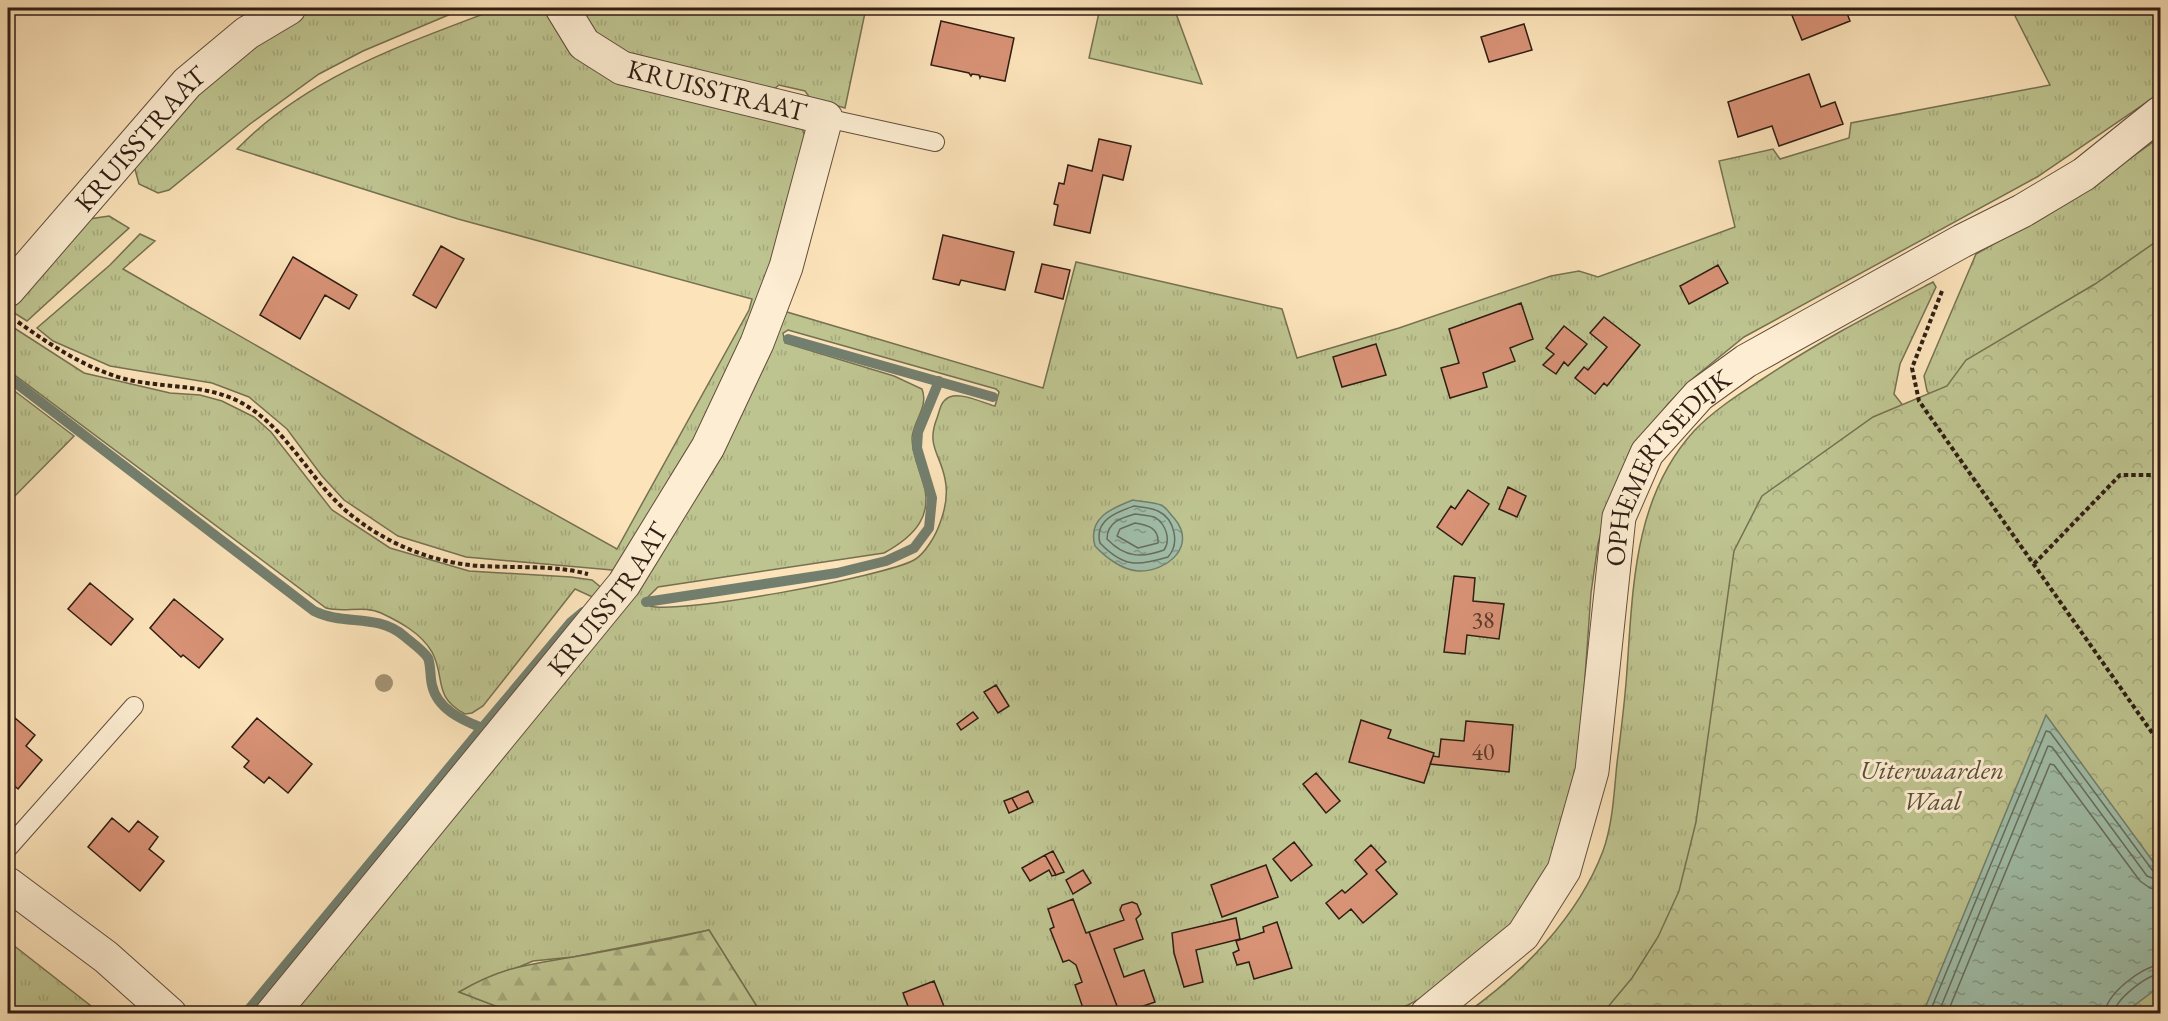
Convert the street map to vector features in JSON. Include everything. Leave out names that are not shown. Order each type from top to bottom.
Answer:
[{"type":"street","name":"KRUISSTRAAT","points":[[12,305],[187,82],[247,33],[289,8]]},
{"type":"street","name":"KRUISSTRAAT","points":[[272,1014],[624,584],[708,447],[757,343],[786,267],[826,118],[622,68],[584,45],[562,8]]},
{"type":"street","name":"OPHEMERTSEDIJK","points":[[1427,1014],[1523,935],[1564,870],[1592,771],[1619,517],[1647,453],[1699,395],[1746,361],[1962,241],[2022,211],[2084,174],[2160,113]]},
{"type":"street","points":[[8,884],[106,957],[170,1014]]},
{"type":"lane","name":"KRUISSTRAAT","points":[[826,118],[935,142]]},
{"type":"lane","points":[[8,848],[134,706]]},
{"type":"path","points":[[1962,241],[1912,368],[1919,401],[2160,744]]},
{"type":"path","points":[[12,305],[86,366],[126,379],[212,392],[248,406],[272,425],[328,495],[352,516],[399,545],[423,554],[460,563],[568,571],[624,584]]},
{"type":"path","points":[[2034,564],[2120,475],[2153,476],[2160,471]]},
{"type":"green space","points":[[306,8],[465,8],[363,51],[319,74],[250,124],[169,190],[158,193],[139,184],[133,162],[181,105],[262,36]]},
{"type":"green space","points":[[499,8],[552,8],[558,22],[787,122],[802,129],[805,136],[759,318],[623,571],[466,557],[398,536],[344,500],[322,476],[287,429],[249,397],[212,383],[110,366],[53,341],[37,328],[110,265],[140,234],[155,241],[123,269],[617,549],[749,310],[752,299],[458,219],[237,149],[265,123],[326,82],[394,49]]},
{"type":"green space","points":[[575,8],[866,8],[845,108],[810,98],[805,91],[779,85],[774,89],[651,64],[601,44]]},
{"type":"green space","points":[[1100,8],[1174,8],[1202,84],[1089,58]]},
{"type":"green space","points":[[2011,8],[2160,8],[2160,93],[2037,177],[1744,337],[1696,376],[1668,404],[1640,441],[1609,504],[1598,544],[1591,593],[1579,761],[1566,845],[1513,926],[1448,984],[1385,1014],[761,1013],[709,930],[573,957],[533,961],[460,992],[514,1013],[282,1014],[495,756],[780,310],[1043,388],[1076,262],[1282,309],[1297,358],[1399,328],[1551,276],[1579,271],[1598,277],[1735,227],[1719,161],[1773,149],[1780,159],[1849,138],[1851,123],[2050,85]],"holes":[[[788,330],[996,389],[999,392],[995,406],[962,396],[949,397],[942,405],[934,428],[933,443],[945,479],[945,507],[933,538],[926,549],[914,560],[896,567],[826,584],[738,600],[699,605],[650,606],[648,597],[658,587],[884,553],[905,539],[920,523],[926,503],[925,492],[914,454],[912,438],[924,402],[922,389],[894,376],[785,343],[783,333]]]},
{"type":"green space","points":[[2160,137],[2160,716],[2039,537],[1927,391],[1924,376],[1976,254],[2079,195]]},
{"type":"green space","points":[[109,216],[129,228],[27,321],[8,309],[89,219]]},
{"type":"green space","name":"Uiterwaarden Waal","points":[[2160,239],[2160,1013],[1602,1014],[1632,978],[1658,937],[1679,891],[1696,822],[1734,551],[1762,496],[1873,417],[1947,386],[1966,360],[2095,284]]},
{"type":"green space","points":[[1933,282],[1936,287],[1900,364],[1894,394],[2002,533],[1923,1013],[1465,1014],[1507,981],[1546,942],[1579,899],[1603,851],[1613,807],[1635,575],[1640,544],[1659,484],[1674,457],[1702,423],[1735,397],[1824,341]]},
{"type":"green space","points":[[8,324],[84,373],[170,393],[200,395],[222,401],[254,417],[271,432],[332,510],[390,548],[469,571],[592,580],[603,589],[599,600],[575,589],[483,706],[472,713],[465,714],[448,700],[441,686],[432,652],[410,629],[375,611],[326,608],[8,370],[8,351],[14,343],[8,337]]},
{"type":"green space","points":[[8,386],[74,436],[8,503]]},
{"type":"green space","points":[[709,930],[761,1013],[514,1013],[459,992],[488,977],[514,968]]},
{"type":"green space","points":[[8,941],[100,1013],[8,1013]]},
{"type":"water","points":[[1133,500],[1163,506],[1181,528],[1183,538],[1181,547],[1176,555],[1159,567],[1149,570],[1132,570],[1120,566],[1095,546],[1093,536],[1098,521],[1110,511]]},
{"type":"water","points":[[2046,715],[2160,871],[2160,986],[2124,1013],[1923,1013]]},
{"type":"building","points":[[1789,8],[1845,8],[1850,21],[1802,40]]},
{"type":"building","points":[[941,21],[1014,38],[1005,81],[981,76],[980,78],[979,75],[972,74],[971,76],[969,73],[931,65]]},
{"type":"building","points":[[1524,24],[1532,50],[1489,62],[1481,37]]},
{"type":"building","points":[[1809,74],[1821,107],[1835,102],[1843,124],[1779,146],[1772,126],[1738,137],[1728,102]]},
{"type":"building","points":[[1099,139],[1131,146],[1123,180],[1103,175],[1090,233],[1054,225],[1058,205],[1054,204],[1059,183],[1064,184],[1068,165],[1092,171]]},
{"type":"building","points":[[943,235],[1014,252],[1005,290],[961,280],[959,285],[933,279]]},
{"type":"building","points":[[441,246],[464,259],[436,308],[413,295]]},
{"type":"building","points":[[293,257],[357,295],[349,309],[325,295],[300,339],[260,315]]},
{"type":"building","points":[[1042,264],[1070,270],[1063,299],[1035,292]]},
{"type":"building","points":[[1718,265],[1728,283],[1689,304],[1680,286]]},
{"type":"building","points":[[1521,303],[1533,339],[1510,348],[1515,361],[1483,373],[1487,387],[1450,398],[1441,368],[1459,363],[1449,329]]},
{"type":"building","points":[[1604,317],[1640,345],[1607,386],[1604,383],[1595,394],[1575,378],[1584,367],[1588,370],[1607,347],[1590,333]]},
{"type":"building","points":[[1564,326],[1587,344],[1568,366],[1564,362],[1556,374],[1543,365],[1554,354],[1546,348]]},
{"type":"building","points":[[1376,344],[1386,375],[1342,387],[1333,357]]},
{"type":"building","points":[[1508,487],[1526,496],[1517,517],[1499,509]]},
{"type":"building","points":[[1468,490],[1489,504],[1462,545],[1437,527],[1451,506],[1455,509]]},
{"type":"building","points":[[1454,576],[1475,578],[1473,601],[1504,604],[1499,639],[1467,635],[1465,654],[1444,652]]},
{"type":"building","points":[[90,583],[133,619],[111,645],[68,609]]},
{"type":"building","points":[[174,599],[223,639],[199,668],[183,655],[181,657],[150,628]]},
{"type":"building","points":[[996,685],[1009,706],[998,713],[984,692]]},
{"type":"building","points":[[973,712],[978,718],[961,730],[957,724]]},
{"type":"building","points":[[15,718],[35,735],[26,746],[42,760],[18,789],[8,780],[8,727]]},
{"type":"building","points":[[257,718],[312,764],[288,793],[269,777],[264,783],[244,767],[249,761],[232,747]]},
{"type":"building","points":[[1361,720],[1391,730],[1388,738],[1434,753],[1424,783],[1349,762]]},
{"type":"building","points":[[1466,721],[1513,725],[1509,772],[1430,764],[1433,756],[1439,757],[1441,739],[1464,741]]},
{"type":"building","points":[[1316,773],[1340,801],[1326,813],[1303,784]]},
{"type":"building","points":[[1028,791],[1033,802],[1018,809],[1012,798]]},
{"type":"building","points":[[1012,798],[1018,809],[1009,813],[1004,801]]},
{"type":"building","points":[[112,818],[129,832],[138,821],[158,837],[149,849],[164,861],[140,891],[88,847]]},
{"type":"building","points":[[1294,842],[1312,865],[1291,881],[1273,859]]},
{"type":"building","points":[[1371,845],[1386,862],[1376,870],[1397,894],[1363,923],[1351,909],[1339,919],[1326,903],[1342,890],[1345,893],[1367,874],[1355,860]]},
{"type":"building","points":[[1053,851],[1064,872],[1056,875],[1045,855]]},
{"type":"building","points":[[1045,855],[1056,875],[1052,876],[1049,870],[1030,881],[1022,868]]},
{"type":"building","points":[[1266,865],[1278,897],[1222,917],[1211,885]]},
{"type":"building","points":[[1083,870],[1091,883],[1073,894],[1066,880]]},
{"type":"building","points":[[1073,899],[1086,933],[1089,932],[1120,1014],[1085,1014],[1075,985],[1082,982],[1076,965],[1069,960],[1063,962],[1050,929],[1054,927],[1048,909]]},
{"type":"building","points":[[1132,902],[1137,904],[1141,914],[1136,919],[1143,939],[1114,949],[1124,977],[1144,970],[1155,1002],[1120,1014],[1089,932],[1124,920],[1120,910],[1122,905]]},
{"type":"building","points":[[1236,918],[1240,939],[1196,950],[1203,982],[1184,987],[1174,953],[1172,933]]},
{"type":"building","points":[[1277,922],[1292,968],[1254,979],[1249,962],[1237,965],[1233,953],[1239,950],[1236,941],[1264,932],[1263,927]]},
{"type":"building","points":[[934,981],[947,1014],[911,1014],[903,993]]},
{"type":"waterway","points":[[788,339],[993,397]]},
{"type":"waterway","points":[[8,377],[314,611],[337,618],[383,624],[404,636],[428,658],[432,685],[439,701],[451,713],[482,728],[571,622],[583,612]]},
{"type":"waterway","points":[[646,602],[837,573],[886,561],[914,548],[929,528],[932,498],[917,448],[918,432],[939,381]]},
{"type":"waterway","points":[[245,1014],[482,728]]}]
